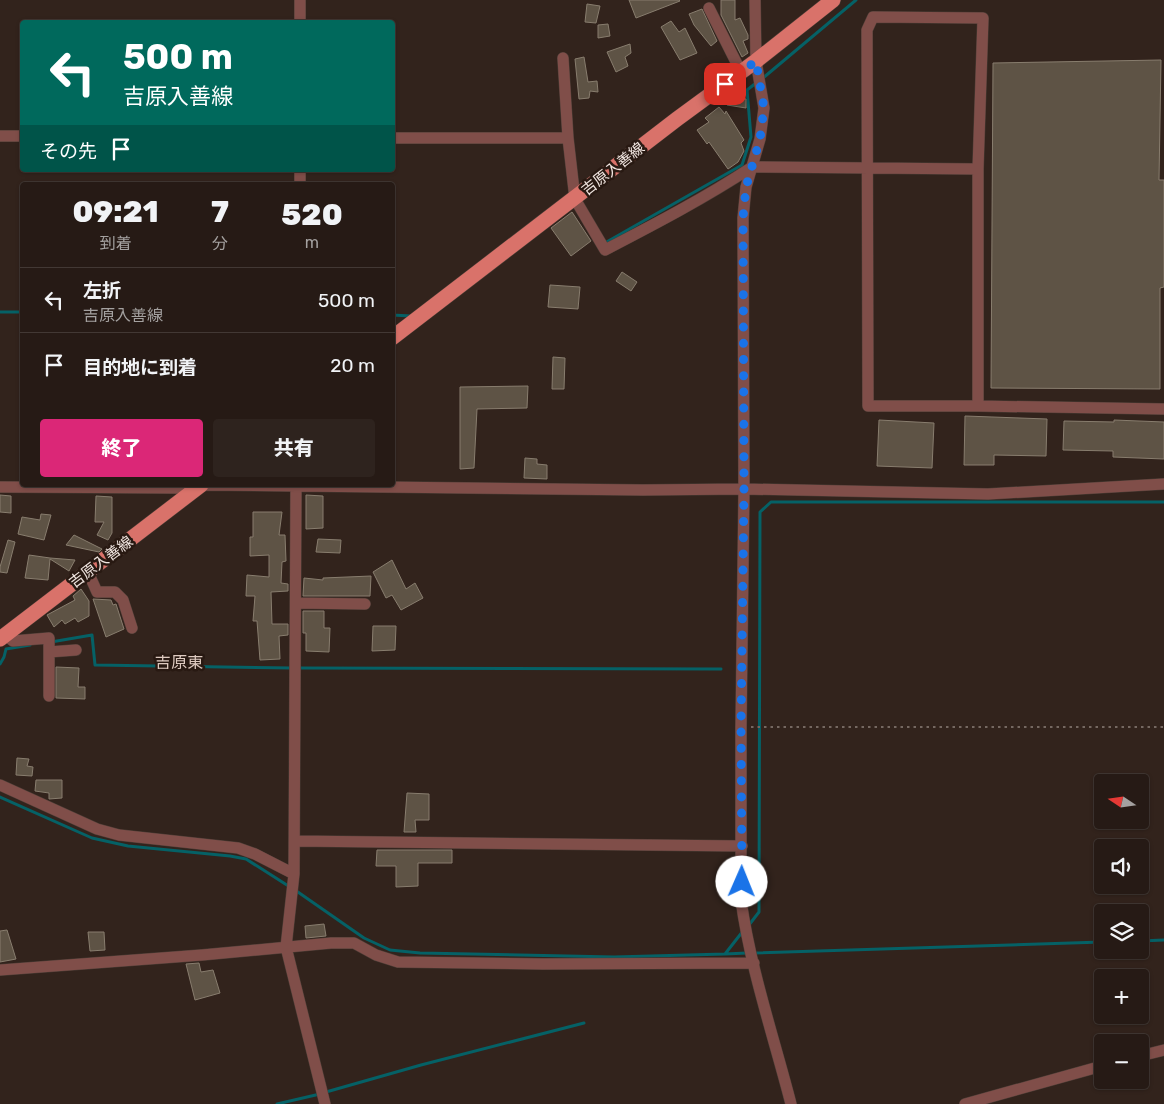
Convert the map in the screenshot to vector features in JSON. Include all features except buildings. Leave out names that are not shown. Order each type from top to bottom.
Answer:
[{"type":"main road","name":"吉原入善線","points":[[395,336],[677,119],[756,61],[833,0]]},
{"type":"main road","name":"吉原入善線","points":[[2,637],[198,487]]},
{"type":"street","points":[[300,0],[300,20]]},
{"type":"street","points":[[755,0],[756,61],[764,108],[760,139],[746,187],[743,218],[744,489],[741,900],[744,923],[791,1104]]},
{"type":"street","points":[[709,8],[741,72]]},
{"type":"street","points":[[978,406],[978,169],[983,18],[873,16],[867,30],[868,406],[1164,409]]},
{"type":"street","points":[[563,58],[568,138],[575,199],[605,250],[668,217],[752,167],[978,169]]},
{"type":"street","points":[[0,136],[20,136]]},
{"type":"street","points":[[395,138],[568,138]]},
{"type":"street","points":[[383,487],[643,490],[744,489],[988,494],[1164,484]]},
{"type":"street","points":[[0,487],[184,487]]},
{"type":"street","points":[[296,487],[295,841],[294,874],[286,946],[325,1104]]},
{"type":"street","points":[[88,572],[97,592],[115,592],[124,600],[132,628]]},
{"type":"street","points":[[296,603],[365,604]]},
{"type":"street","points":[[2,637],[13,641],[49,638],[49,696]]},
{"type":"street","points":[[49,652],[76,650]]},
{"type":"street","points":[[0,785],[97,829],[119,835],[238,848],[255,854],[294,874]]},
{"type":"street","points":[[295,841],[742,846]]},
{"type":"street","points":[[0,970],[202,956],[286,946],[331,943],[354,943],[376,955],[398,962],[544,964],[754,963]]},
{"type":"street","points":[[1149,1054],[1164,1050]]},
{"type":"street","points":[[965,1104],[1094,1068]]},
{"type":"path","points":[[741,727],[1164,727]]},
{"type":"waterway","points":[[763,78],[856,0]]},
{"type":"waterway","points":[[603,244],[742,165],[751,137],[747,90],[756,83]]},
{"type":"waterway","points":[[0,312],[20,312]]},
{"type":"waterway","points":[[395,315],[411,316]]},
{"type":"waterway","points":[[749,925],[759,912],[760,512],[771,502],[1164,502]]},
{"type":"waterway","points":[[51,642],[92,635],[95,665],[292,668]]},
{"type":"waterway","points":[[0,664],[6,649],[30,645]]},
{"type":"waterway","points":[[299,668],[721,669]]},
{"type":"waterway","points":[[0,797],[92,838],[128,846],[246,859],[290,887]]},
{"type":"waterway","points":[[295,890],[364,938],[390,950],[420,953],[614,957],[725,954],[743,931]]},
{"type":"waterway","points":[[1149,941],[1164,940]]},
{"type":"waterway","points":[[753,953],[1094,942]]},
{"type":"waterway","points":[[725,954],[747,953]]},
{"type":"waterway","points":[[326,1092],[421,1065],[584,1023]]},
{"type":"waterway","points":[[277,1104],[320,1094]]},
{"type":"district","name":"吉原東","points":[[179,662]]},
{"type":"route","points":[[725,84],[756,61],[760,75],[764,108],[760,139],[746,187],[743,218],[742,882]]}]
